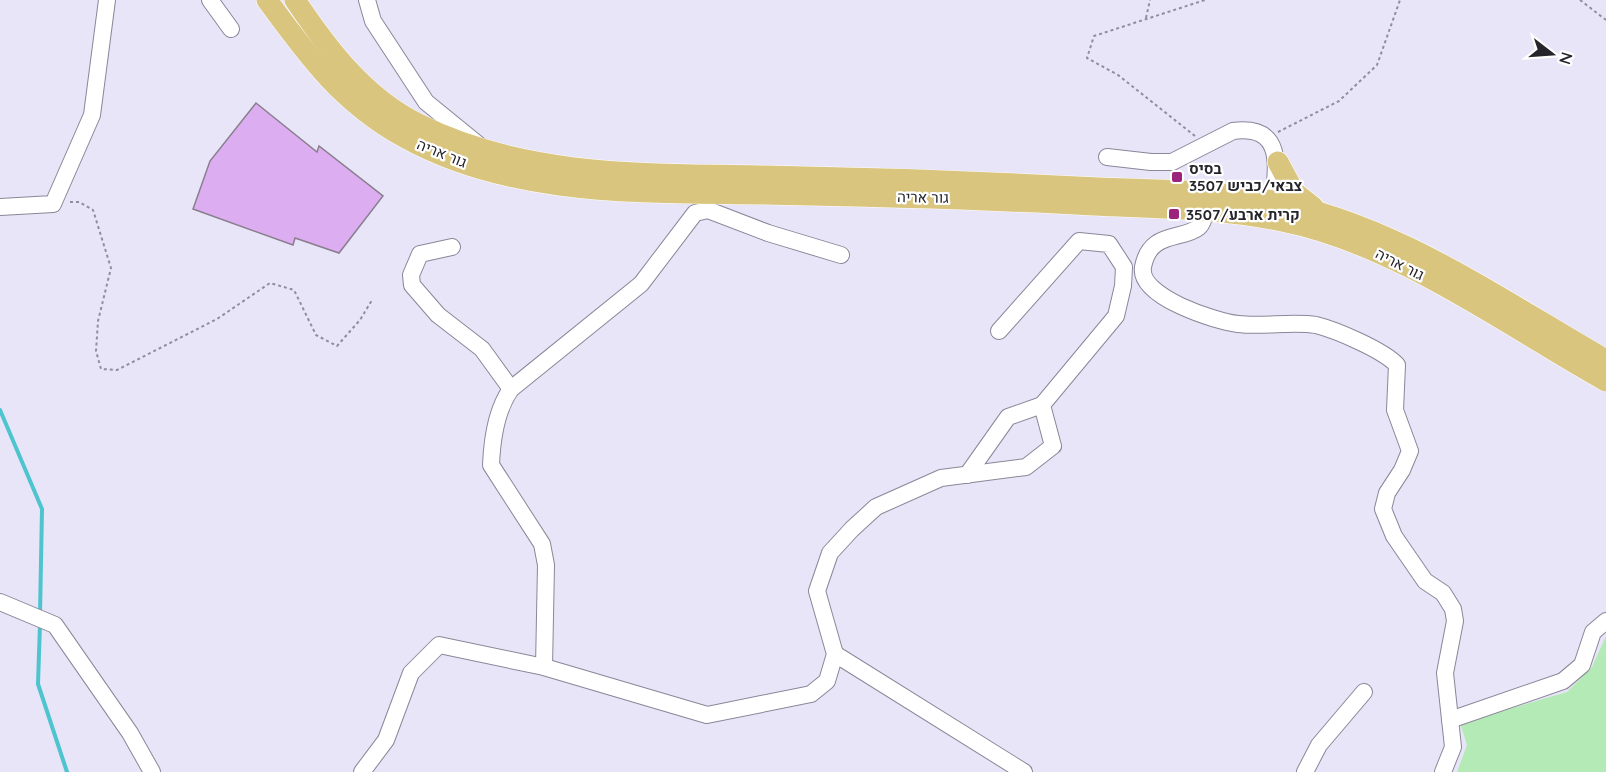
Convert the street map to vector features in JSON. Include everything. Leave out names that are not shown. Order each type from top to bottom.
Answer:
[{"type":"main road","name":"גור אריה","points":[[267,0],[306,54],[336,88],[381,124],[407,139],[451,158],[518,179],[575,187],[651,192],[951,198],[1206,211],[1318,211],[1400,242],[1606,360]]},
{"type":"main road","name":"גור אריה","points":[[295,0],[329,49],[377,96],[416,123],[487,152],[537,164],[600,171],[952,180],[1208,193],[1271,210],[1392,258],[1606,381]]},
{"type":"main road","points":[[1278,162],[1294,192],[1318,211]]},
{"type":"street","points":[[0,207],[53,204],[92,115],[107,0]]},
{"type":"street","points":[[210,0],[231,29]]},
{"type":"street","points":[[367,0],[373,21],[426,102],[487,152]]},
{"type":"street","points":[[1107,157],[1172,162],[1233,131],[1244,130],[1267,140],[1275,150],[1278,162],[1271,210]]},
{"type":"street","points":[[543,667],[546,565],[542,544],[491,465],[498,421],[505,397],[511,389],[641,285],[695,213],[708,210],[841,255]]},
{"type":"street","points":[[1206,211],[1200,226],[1190,232],[1175,234],[1152,248],[1143,268],[1143,276],[1150,287],[1188,308],[1237,324],[1315,325],[1378,350],[1397,365],[1395,410],[1410,451],[1388,493],[1383,509],[1394,536],[1425,581],[1443,593],[1453,609],[1455,621],[1445,673],[1454,747],[1443,772]]},
{"type":"street","points":[[967,475],[1008,417],[1042,405],[1116,315],[1123,286],[1124,267],[1109,244],[1079,241],[999,331]]},
{"type":"street","points":[[452,247],[420,254],[411,275],[412,285],[438,315],[483,349],[511,389]]},
{"type":"street","points":[[362,772],[387,740],[411,673],[439,645],[543,667],[707,714],[811,694],[827,681],[835,654],[817,591],[830,553],[876,507],[941,478],[1026,467],[1053,446],[1042,405]]},
{"type":"street","points":[[0,602],[55,625],[130,733],[152,772]]},
{"type":"street","points":[[1450,720],[1563,681],[1582,665],[1593,632],[1606,621]]},
{"type":"street","points":[[835,654],[1024,772]]},
{"type":"street","points":[[1305,772],[1319,745],[1364,692]]},
{"type":"path","points":[[1146,18],[1150,0]]},
{"type":"path","points":[[1198,150],[1197,137],[1119,75],[1087,58],[1094,36],[1189,1],[1204,0]]},
{"type":"path","points":[[1267,140],[1281,130],[1339,101],[1377,64],[1400,0]]},
{"type":"path","points":[[1580,0],[1606,20]]},
{"type":"path","points":[[53,204],[79,202],[93,210],[111,268],[98,321],[96,351],[102,369],[117,369],[217,319],[270,283],[294,290],[316,335],[337,346],[360,320],[372,300]]},
{"type":"green space","points":[[1606,636],[1606,772],[1457,772],[1467,745],[1460,723],[1567,692],[1592,667]]},
{"type":"building","points":[[256,103],[317,152],[319,146],[383,196],[339,253],[295,238],[293,245],[193,209],[210,161]]},
{"type":"waterway","points":[[0,410],[42,509],[40,614]]},
{"type":"waterway","points":[[40,624],[38,684],[67,772]]},
{"type":"place","name":"בסיס צבאי/כביש 3507","points":[[1177,177]]},
{"type":"place","name":"קרית ארבע/3507","points":[[1174,214]]}]
